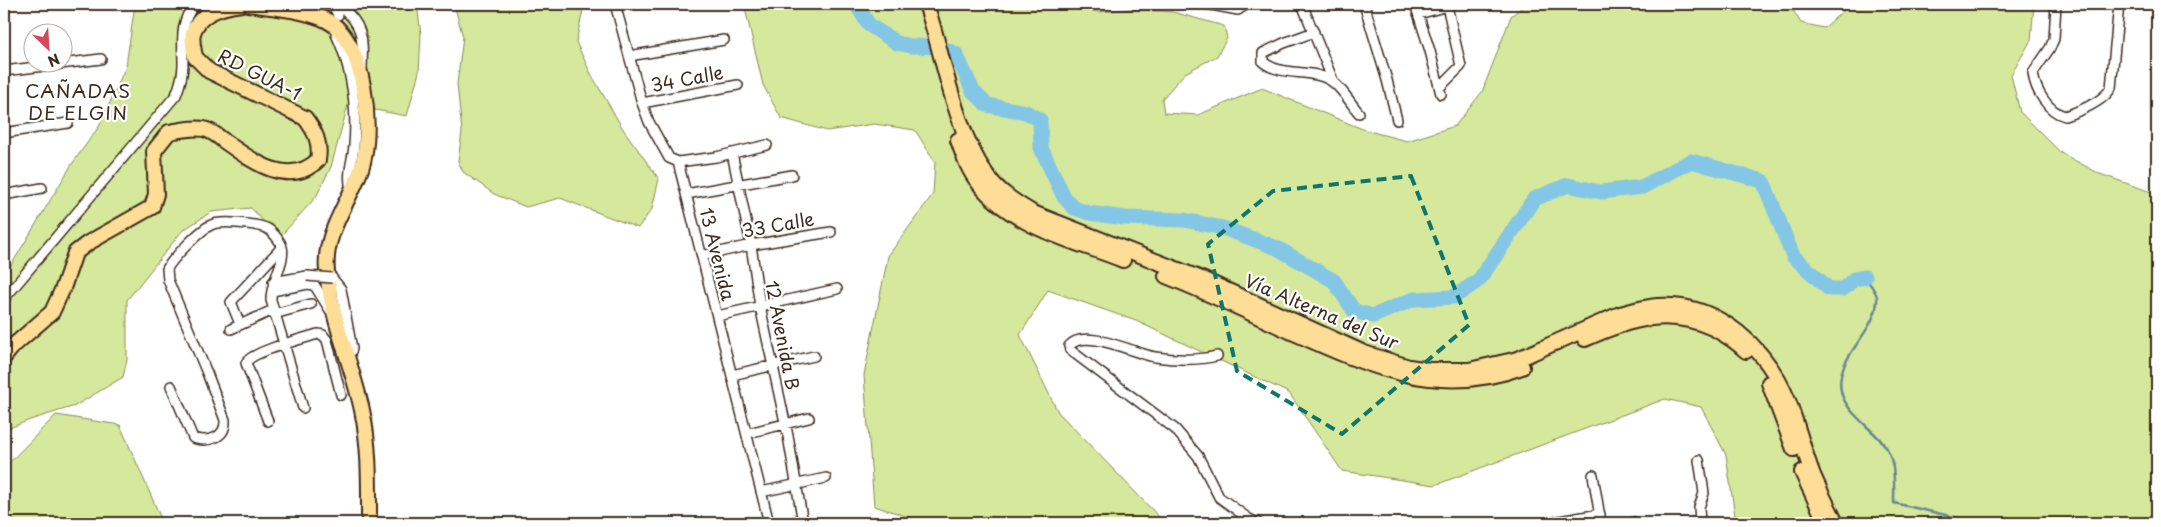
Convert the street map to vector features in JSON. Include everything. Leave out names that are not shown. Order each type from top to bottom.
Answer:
[{"type":"main road","name":"RD GUA-1","points":[[4,357],[13,346],[52,312],[63,288],[75,253],[152,206],[156,194],[154,151],[169,132],[187,129],[208,131],[276,172],[290,173],[303,170],[318,160],[319,142],[315,130],[306,118],[208,71],[194,58],[193,33],[202,20],[216,9],[227,5],[242,4]]},
{"type":"main road","points":[[248,4],[284,9],[325,20],[351,48],[361,80],[367,114],[367,150],[328,242],[326,258],[331,301],[362,411],[369,462],[369,523]]},
{"type":"main road","name":"Vía Alterna del Sur","points":[[916,4],[928,30],[966,149],[986,176],[1015,203],[1033,214],[1068,233],[1134,259],[1359,362],[1412,377],[1447,380],[1471,379],[1501,374],[1520,368],[1624,324],[1658,316],[1691,320],[1705,325],[1725,334],[1741,346],[1766,378],[1776,397],[1804,478],[1826,523]]},
{"type":"main road","name":"Vía Alterna del Sur","points":[[926,4],[928,30]]},
{"type":"main road","name":"Vía Alterna del Sur","points":[[1134,259],[1204,280],[1364,353],[1409,367],[1430,370],[1469,370],[1518,359],[1620,314],[1657,306],[1672,306],[1695,310],[1715,317],[1747,339],[1761,354],[1777,378],[1788,402],[1813,474],[1836,523]]},
{"type":"street","points":[[4,299],[176,95],[183,66],[182,29],[186,16],[195,4]]},
{"type":"street","points":[[328,4],[334,7],[338,15]]},
{"type":"street","points":[[338,4],[361,30],[363,48],[361,80]]},
{"type":"street","name":"13 Avenida","points":[[615,4],[642,103],[669,158],[678,162],[748,433],[769,523]]},
{"type":"street","points":[[1208,4],[1238,10],[1247,4]]},
{"type":"street","points":[[1302,4],[1334,83],[1358,113]]},
{"type":"street","points":[[1364,4],[1397,120]]},
{"type":"street","points":[[1414,4],[1419,14],[1441,90],[1461,66],[1447,6],[1419,14]]},
{"type":"street","points":[[2056,4],[2054,39],[2033,73],[2034,83],[2052,110],[2065,116],[2101,99],[2108,94],[2111,88],[2119,4]]},
{"type":"street","points":[[351,191],[348,176],[354,148],[355,117],[352,83],[338,33],[351,26],[353,19]]},
{"type":"street","points":[[1314,32],[1262,53],[1263,62],[1267,66],[1322,76],[1334,83]]},
{"type":"street","points":[[629,56],[724,40]]},
{"type":"street","points":[[4,71],[101,59]]},
{"type":"street","name":"34 Calle","points":[[642,103],[738,85]]},
{"type":"street","points":[[4,134],[68,123]]},
{"type":"street","points":[[678,162],[767,145]]},
{"type":"street","name":"12 Avenida B","points":[[732,153],[751,245],[760,306],[804,523]]},
{"type":"street","points":[[686,194],[792,175]]},
{"type":"street","points":[[4,195],[42,188]]},
{"type":"street","points":[[171,386],[193,438],[198,440],[212,439],[222,434],[225,420],[208,373],[166,273],[169,265],[205,229],[217,223],[265,228],[272,232],[282,248],[281,262],[272,287],[274,312],[303,408]]},
{"type":"street","name":"33 Calle","points":[[702,256],[751,245],[831,232]]},
{"type":"street","points":[[240,324],[231,302],[282,248]]},
{"type":"street","points":[[272,287],[307,276],[332,278],[340,289],[352,349],[348,358]]},
{"type":"street","points":[[272,287],[315,286],[336,321]]},
{"type":"street","points":[[717,316],[837,290]]},
{"type":"street","points":[[231,330],[240,324],[274,312],[311,304]]},
{"type":"street","points":[[268,421],[246,363],[250,358],[285,344],[318,334],[323,335],[327,340],[342,395]]},
{"type":"street","points":[[1217,356],[1186,361],[1161,358],[1104,341],[1085,339],[1072,343],[1069,346],[1070,350],[1175,429],[1198,456],[1219,497],[1249,519],[1258,523]]},
{"type":"street","points":[[732,375],[814,356]]},
{"type":"street","points":[[748,433],[808,418]]},
{"type":"street","points":[[1699,460],[1704,493],[1699,507],[1700,523]]},
{"type":"street","points":[[1547,523],[1600,519],[1592,475]]},
{"type":"street","points":[[761,492],[826,478]]},
{"type":"highlighted area","points":[[1411,176],[1469,325],[1342,434],[1237,371],[1208,244],[1273,191]]},
{"type":"green space","points":[[135,4],[417,4],[421,34],[419,72],[407,116],[348,105],[331,167],[316,197],[279,238],[251,208],[211,212],[182,231],[127,300],[127,360],[123,377],[75,406],[4,430],[4,277],[72,164],[100,125],[126,66]]},
{"type":"green space","points":[[454,4],[580,4],[583,10],[576,42],[591,74],[623,129],[659,179],[652,209],[638,228],[560,198],[526,207],[494,194],[463,172],[458,161],[462,132],[457,84],[463,37]]},
{"type":"green space","points":[[744,4],[1062,4],[1098,12],[1133,9],[1173,12],[1224,26],[1227,38],[1217,56],[1185,73],[1162,99],[1164,113],[1198,115],[1262,88],[1365,130],[1407,141],[1455,126],[1482,92],[1511,16],[1526,4],[1789,4],[1801,23],[1824,28],[1844,10],[1846,4],[2034,4],[2031,40],[2011,75],[2020,112],[2061,153],[2100,174],[2154,193],[2157,197],[2157,523],[1736,523],[1726,455],[1701,407],[1665,399],[1435,485],[1342,471],[1289,393],[1136,321],[1048,290],[1020,335],[1058,412],[1165,523],[998,523],[995,517],[922,521],[874,506],[864,375],[888,256],[933,194],[935,162],[915,130],[874,124],[827,131],[781,118],[763,85]]},
{"type":"green space","points":[[56,415],[120,425],[163,523],[4,523],[4,468]]},
{"type":"waterway","points":[[856,4],[869,25],[897,43],[911,46],[941,47],[956,54],[973,91],[987,105],[1026,112],[1040,120],[1041,148],[1064,197],[1074,208],[1089,213],[1125,218],[1184,220],[1223,228],[1277,248],[1334,281],[1354,311],[1373,316],[1414,299],[1454,297],[1479,280],[1534,199],[1568,185],[1601,192],[1642,187],[1691,161],[1763,181],[1793,256],[1829,289],[1843,289],[1854,279],[1865,277]]},
{"type":"waterway","points":[[1865,277],[1877,297],[1876,310],[1865,333],[1844,366],[1841,378],[1841,391],[1844,399],[1854,414],[1886,447],[1894,475],[1894,503],[1980,523]]},
{"type":"district","name":"CAÑADAS DE ELGIN","points":[[78,101]]}]
